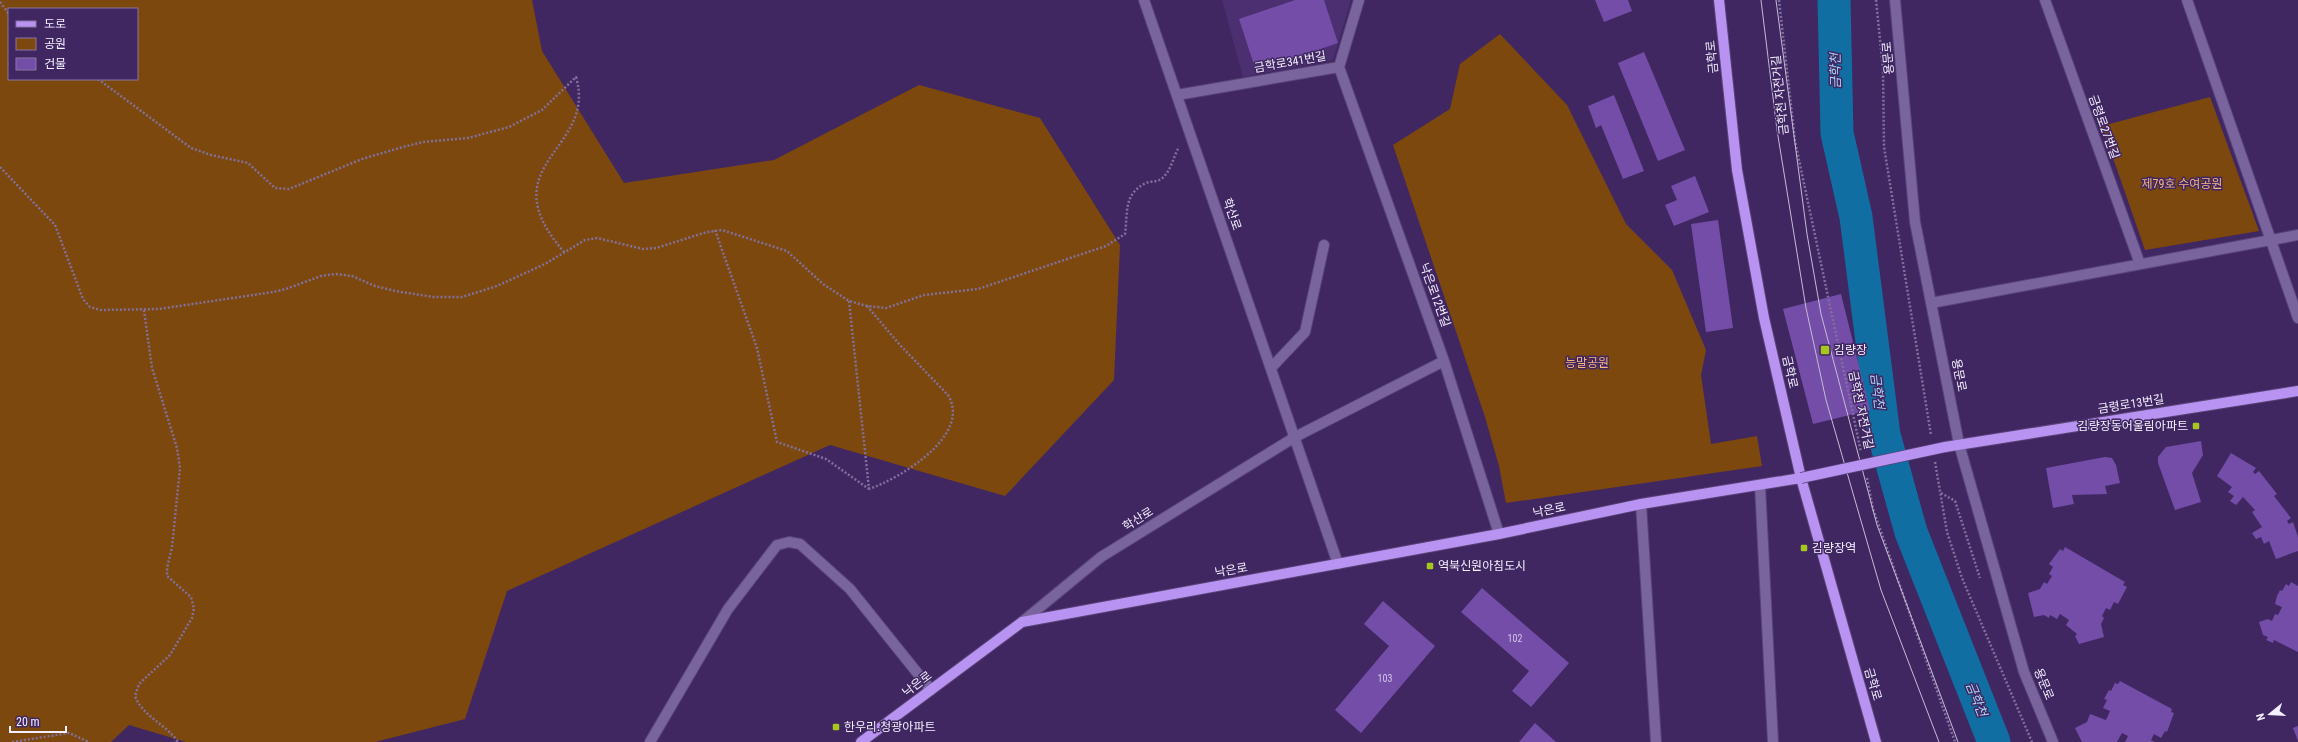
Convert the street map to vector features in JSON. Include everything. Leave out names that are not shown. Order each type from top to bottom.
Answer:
[{"type":"main road","name":"금학로","points":[[1720,0],[1737,170],[1764,318],[1801,478],[1876,742]]},
{"type":"main road","name":"금령로13번길","points":[[1801,478],[1959,444],[2298,391]]},
{"type":"main road","name":"낙은로","points":[[861,742],[1022,622],[1499,534],[1641,504],[1760,486],[1801,478]]},
{"type":"street","name":"학산로","points":[[1144,0],[1338,564]]},
{"type":"street","name":"금학로341번길","points":[[1177,95],[1339,67],[1359,0]]},
{"type":"street","name":"용문로","points":[[1896,0],[1915,222],[1959,444],[2024,672],[2053,742]]},
{"type":"street","name":"금령로27번길","points":[[2045,0],[2140,264]]},
{"type":"street","points":[[2187,0],[2272,239],[2298,318]]},
{"type":"street","name":"낙은로12번길","points":[[1339,67],[1444,361],[1499,534]]},
{"type":"street","points":[[1931,304],[2298,235]]},
{"type":"street","points":[[1271,368],[1305,332],[1324,245]]},
{"type":"street","points":[[1295,437],[1444,361]]},
{"type":"street","name":"학산로","points":[[1022,622],[1101,557],[1295,437]]},
{"type":"street","points":[[1760,486],[1773,742]]},
{"type":"street","points":[[1641,504],[1656,742]]},
{"type":"street","points":[[650,742],[728,609],[777,545],[789,542],[800,544],[850,589],[931,690]]},
{"type":"path","name":"금학천 자전거길","points":[[1779,0],[1795,141],[1862,456]]},
{"type":"path","points":[[0,2],[8,13]]},
{"type":"path","points":[[99,80],[191,148],[211,155],[248,163],[275,188],[289,189],[362,159],[403,147],[423,142],[468,138],[508,127],[542,110],[576,77],[580,90],[574,116],[541,174],[535,196],[538,212],[545,228],[565,253]]},
{"type":"path","points":[[0,167],[55,225],[83,299],[90,307],[100,310],[144,310],[198,304],[286,290],[321,276],[336,274],[352,276],[375,286],[395,291],[434,297],[462,297],[496,286],[565,253],[585,240],[597,238],[643,249],[656,248],[715,230],[731,232],[787,252],[822,284],[849,301],[867,306],[886,308],[924,295],[978,289],[1106,246],[1125,234],[1126,204],[1132,193],[1147,183],[1160,180],[1167,173],[1175,153],[1189,130]]},
{"type":"path","points":[[715,230],[730,278],[745,311],[757,348],[777,442],[826,459],[870,489]]},
{"type":"path","points":[[849,301],[870,489]]},
{"type":"path","points":[[867,306],[900,345],[948,395],[952,402],[954,413],[944,435],[930,454],[892,480],[870,489]]},
{"type":"path","points":[[144,310],[152,368],[177,448],[180,468],[172,547],[167,568],[167,576],[191,597],[194,608],[185,632],[170,655],[139,684],[135,696],[139,706],[167,729],[178,742]]},
{"type":"path","points":[[1865,471],[1873,509],[1955,742]]},
{"type":"path","points":[[1941,493],[1955,501],[1983,585]]},
{"type":"path","points":[[12,742],[69,733],[89,742]]},
{"type":"shaded area","points":[[1222,0],[1351,0],[1333,60],[1243,77]]},
{"type":"green space","points":[[0,0],[532,0],[542,51],[624,183],[774,160],[919,85],[1040,118],[1120,245],[1114,380],[1005,496],[830,445],[507,591],[465,719],[375,742],[186,742],[129,725],[111,742],[0,742]]},
{"type":"green space","name":"능말공원","points":[[1500,34],[1567,105],[1626,224],[1672,270],[1706,350],[1701,375],[1711,444],[1757,436],[1762,466],[1506,503],[1499,466],[1485,417],[1393,145],[1450,109],[1460,64]]},
{"type":"green space","name":"제79호 수여공원","points":[[2210,97],[2259,231],[2145,250],[2102,126]]},
{"type":"building","points":[[1295,0],[1324,0],[1338,43],[1256,71],[1239,19]]},
{"type":"building","points":[[1595,0],[1628,0],[1632,11],[1604,22]]},
{"type":"building","points":[[1644,52],[1685,150],[1658,161],[1618,63]]},
{"type":"building","points":[[1614,95],[1644,171],[1623,179],[1601,125],[1596,128],[1588,106]]},
{"type":"building","points":[[1695,176],[1709,212],[1674,226],[1665,205],[1677,200],[1671,186]]},
{"type":"building","points":[[1718,220],[1733,328],[1706,332],[1691,224]]},
{"type":"building","points":[[1841,294],[1870,410],[1813,424],[1783,309]]},
{"type":"building","points":[[2201,441],[2203,455],[2192,473],[2201,502],[2175,510],[2158,463],[2158,457],[2166,447]]},
{"type":"building","points":[[2231,453],[2256,468],[2253,472],[2255,474],[2259,471],[2277,494],[2274,496],[2291,518],[2287,521],[2289,524],[2293,522],[2298,537],[2298,551],[2276,559],[2269,541],[2264,544],[2261,537],[2256,539],[2252,533],[2262,527],[2252,512],[2255,510],[2243,497],[2236,505],[2230,501],[2234,496],[2228,492],[2232,487],[2217,476]]},
{"type":"building","points":[[2105,457],[2112,458],[2116,465],[2120,483],[2105,486],[2107,494],[2072,495],[2074,504],[2053,508],[2046,468]]},
{"type":"building","points":[[2065,547],[2125,582],[2123,585],[2127,587],[2118,604],[2114,602],[2110,610],[2106,608],[2102,616],[2104,618],[2101,624],[2104,637],[2079,644],[2075,636],[2077,634],[2066,625],[2069,620],[2060,614],[2057,619],[2050,615],[2049,618],[2044,615],[2034,617],[2028,593],[2040,589],[2044,582],[2047,584],[2052,576],[2049,574],[2053,567],[2049,564],[2060,549],[2063,551]]},
{"type":"building","points":[[2291,582],[2298,586],[2298,652],[2274,640],[2273,643],[2266,640],[2268,637],[2263,635],[2259,622],[2268,619],[2272,621],[2275,614],[2278,615],[2282,607],[2275,604],[2277,596],[2286,584],[2289,586]]},
{"type":"building","points":[[1482,588],[1569,663],[1531,707],[1512,691],[1529,671],[1461,612]]},
{"type":"building","points":[[1383,601],[1435,646],[1361,733],[1335,710],[1389,646],[1364,624]]},
{"type":"building","points":[[2120,681],[2172,709],[2171,712],[2174,713],[2167,732],[2165,731],[2161,738],[2154,734],[2151,740],[2155,742],[2125,742],[2128,736],[2122,733],[2117,742],[2082,742],[2075,728],[2087,722],[2090,714],[2106,720],[2110,711],[2103,708],[2107,700],[2104,699],[2109,690],[2111,691],[2115,683],[2118,684]]},
{"type":"building","points":[[1535,723],[1556,742],[1519,742]]},
{"type":"building","points":[[2298,726],[2298,741],[2293,728]]},
{"type":"waterway","name":"금학천","points":[[1834,0],[1837,133],[1856,217],[1884,435],[1911,532],[1994,742]]},
{"type":"tram line","points":[[1761,0],[1777,130],[1806,308],[1826,400],[1881,590],[1939,742]]},
{"type":"tram line","points":[[1776,0],[1807,234],[1821,314],[1877,525],[1958,742]]},
{"type":"place","name":"김량장","points":[[1825,350]]},
{"type":"place","name":"김량장동어울림아파트","points":[[2196,426]]},
{"type":"place","name":"김량장역","points":[[1804,548]]},
{"type":"place","name":"역북신원아침도시","points":[[1430,566]]},
{"type":"place","name":"한우리.청광아파트","points":[[836,727]]}]
